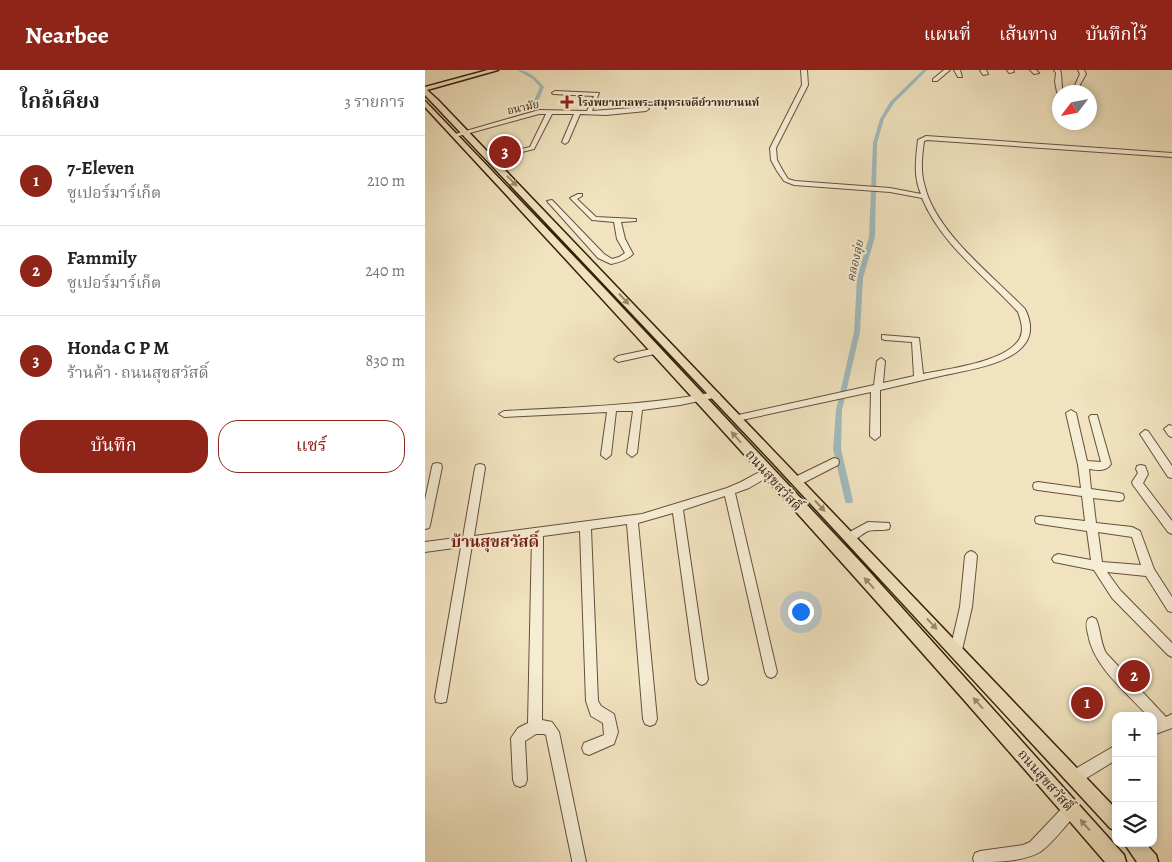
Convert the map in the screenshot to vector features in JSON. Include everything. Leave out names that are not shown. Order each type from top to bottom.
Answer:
[{"type":"main road","name":"ถนนสุขสวัสดิ์","points":[[489,70],[428,90],[460,134],[1023,752],[1117,862]]},
{"type":"main road","name":"ถนนสุขสวัสดิ์","points":[[467,77],[495,70]]},
{"type":"main road","name":"ถนนสุขสวัสดิ์","points":[[460,134],[490,158],[559,230],[850,537],[1112,818]]},
{"type":"main road","points":[[1136,847],[1149,862]]},
{"type":"street","points":[[804,70],[805,85],[773,148],[774,160],[786,180],[794,183],[890,190],[925,197]]},
{"type":"street","points":[[935,80],[947,70]]},
{"type":"street","points":[[957,70],[961,76]]},
{"type":"street","points":[[1057,70],[1059,73],[1059,85]]},
{"type":"street","points":[[1078,85],[1083,74],[1081,70]]},
{"type":"street","points":[[555,92],[597,94],[589,112]]},
{"type":"street","name":"อนามัย","points":[[460,134],[535,113],[606,113],[646,109]]},
{"type":"street","points":[[490,158],[531,148],[550,112]]},
{"type":"street","points":[[565,142],[578,112]]},
{"type":"street","points":[[737,418],[1001,359],[1013,353],[1022,343],[1027,330],[1026,319],[1022,311],[953,239],[925,197],[918,168],[921,140],[1172,155]]},
{"type":"street","points":[[580,195],[573,198],[594,219],[634,220]]},
{"type":"street","points":[[550,201],[601,256],[611,262],[628,256],[621,239],[617,220]]},
{"type":"street","points":[[559,230],[573,225]]},
{"type":"street","points":[[572,245],[586,239]]},
{"type":"street","points":[[587,261],[601,256]]},
{"type":"street","points":[[885,337],[914,338],[918,341],[919,378]]},
{"type":"street","points":[[617,359],[656,351]]},
{"type":"street","points":[[875,436],[877,387],[881,361]]},
{"type":"street","points":[[504,414],[637,407],[715,396]]},
{"type":"street","points":[[632,453],[637,407]]},
{"type":"street","points":[[606,454],[612,408]]},
{"type":"street","points":[[1071,413],[1083,465],[1097,566],[1116,594],[1172,652]]},
{"type":"street","points":[[1083,465],[1103,466],[1106,464],[1094,417]]},
{"type":"street","points":[[1145,434],[1172,474]]},
{"type":"street","points":[[797,481],[834,462]]},
{"type":"street","points":[[425,525],[437,467]]},
{"type":"street","points":[[441,697],[480,468]]},
{"type":"street","points":[[1141,469],[1143,474],[1137,482],[1138,485],[1172,529]]},
{"type":"street","points":[[425,547],[633,519],[729,491],[745,485],[767,472]]},
{"type":"street","points":[[1039,486],[1119,497]]},
{"type":"street","points":[[729,491],[771,672]]},
{"type":"street","points":[[677,507],[702,679]]},
{"type":"street","points":[[633,519],[650,719]]},
{"type":"street","points":[[1040,520],[1136,534],[1149,571],[1172,607]]},
{"type":"street","points":[[585,526],[592,701],[595,711],[609,719],[611,732],[609,740],[589,748]]},
{"type":"street","points":[[850,537],[868,526],[885,526]]},
{"type":"street","points":[[535,727],[538,532]]},
{"type":"street","points":[[956,650],[966,607],[971,556]]},
{"type":"street","points":[[1059,559],[1097,566],[1149,571]]},
{"type":"street","points":[[1092,623],[1096,646],[1102,657],[1163,725]]},
{"type":"street","points":[[520,780],[518,738],[535,727],[547,727],[552,732],[579,860]]},
{"type":"street","points":[[1075,777],[1112,754]]},
{"type":"street","points":[[980,858],[1023,852],[1035,847],[1071,809]]},
{"type":"waterway","points":[[519,70],[534,78],[542,87],[531,112]]},
{"type":"waterway","name":"คลองลุ่ย","points":[[849,501],[837,449],[839,410],[857,332],[860,278],[872,237],[875,143],[882,119],[892,102],[925,70]]},
{"type":"place","name":"โรงพยาบาลพระสมุทรเจดีย์วาทยานนท์","points":[[567,102]]},
{"type":"place","name":"Honda C P M","points":[[505,152]]},
{"type":"place","name":"Fammily","points":[[1134,676]]},
{"type":"place","name":"7-Eleven","points":[[1087,703]]},
{"type":"district","name":"บ้านสุขสวัสดิ์","points":[[495,541]]}]
